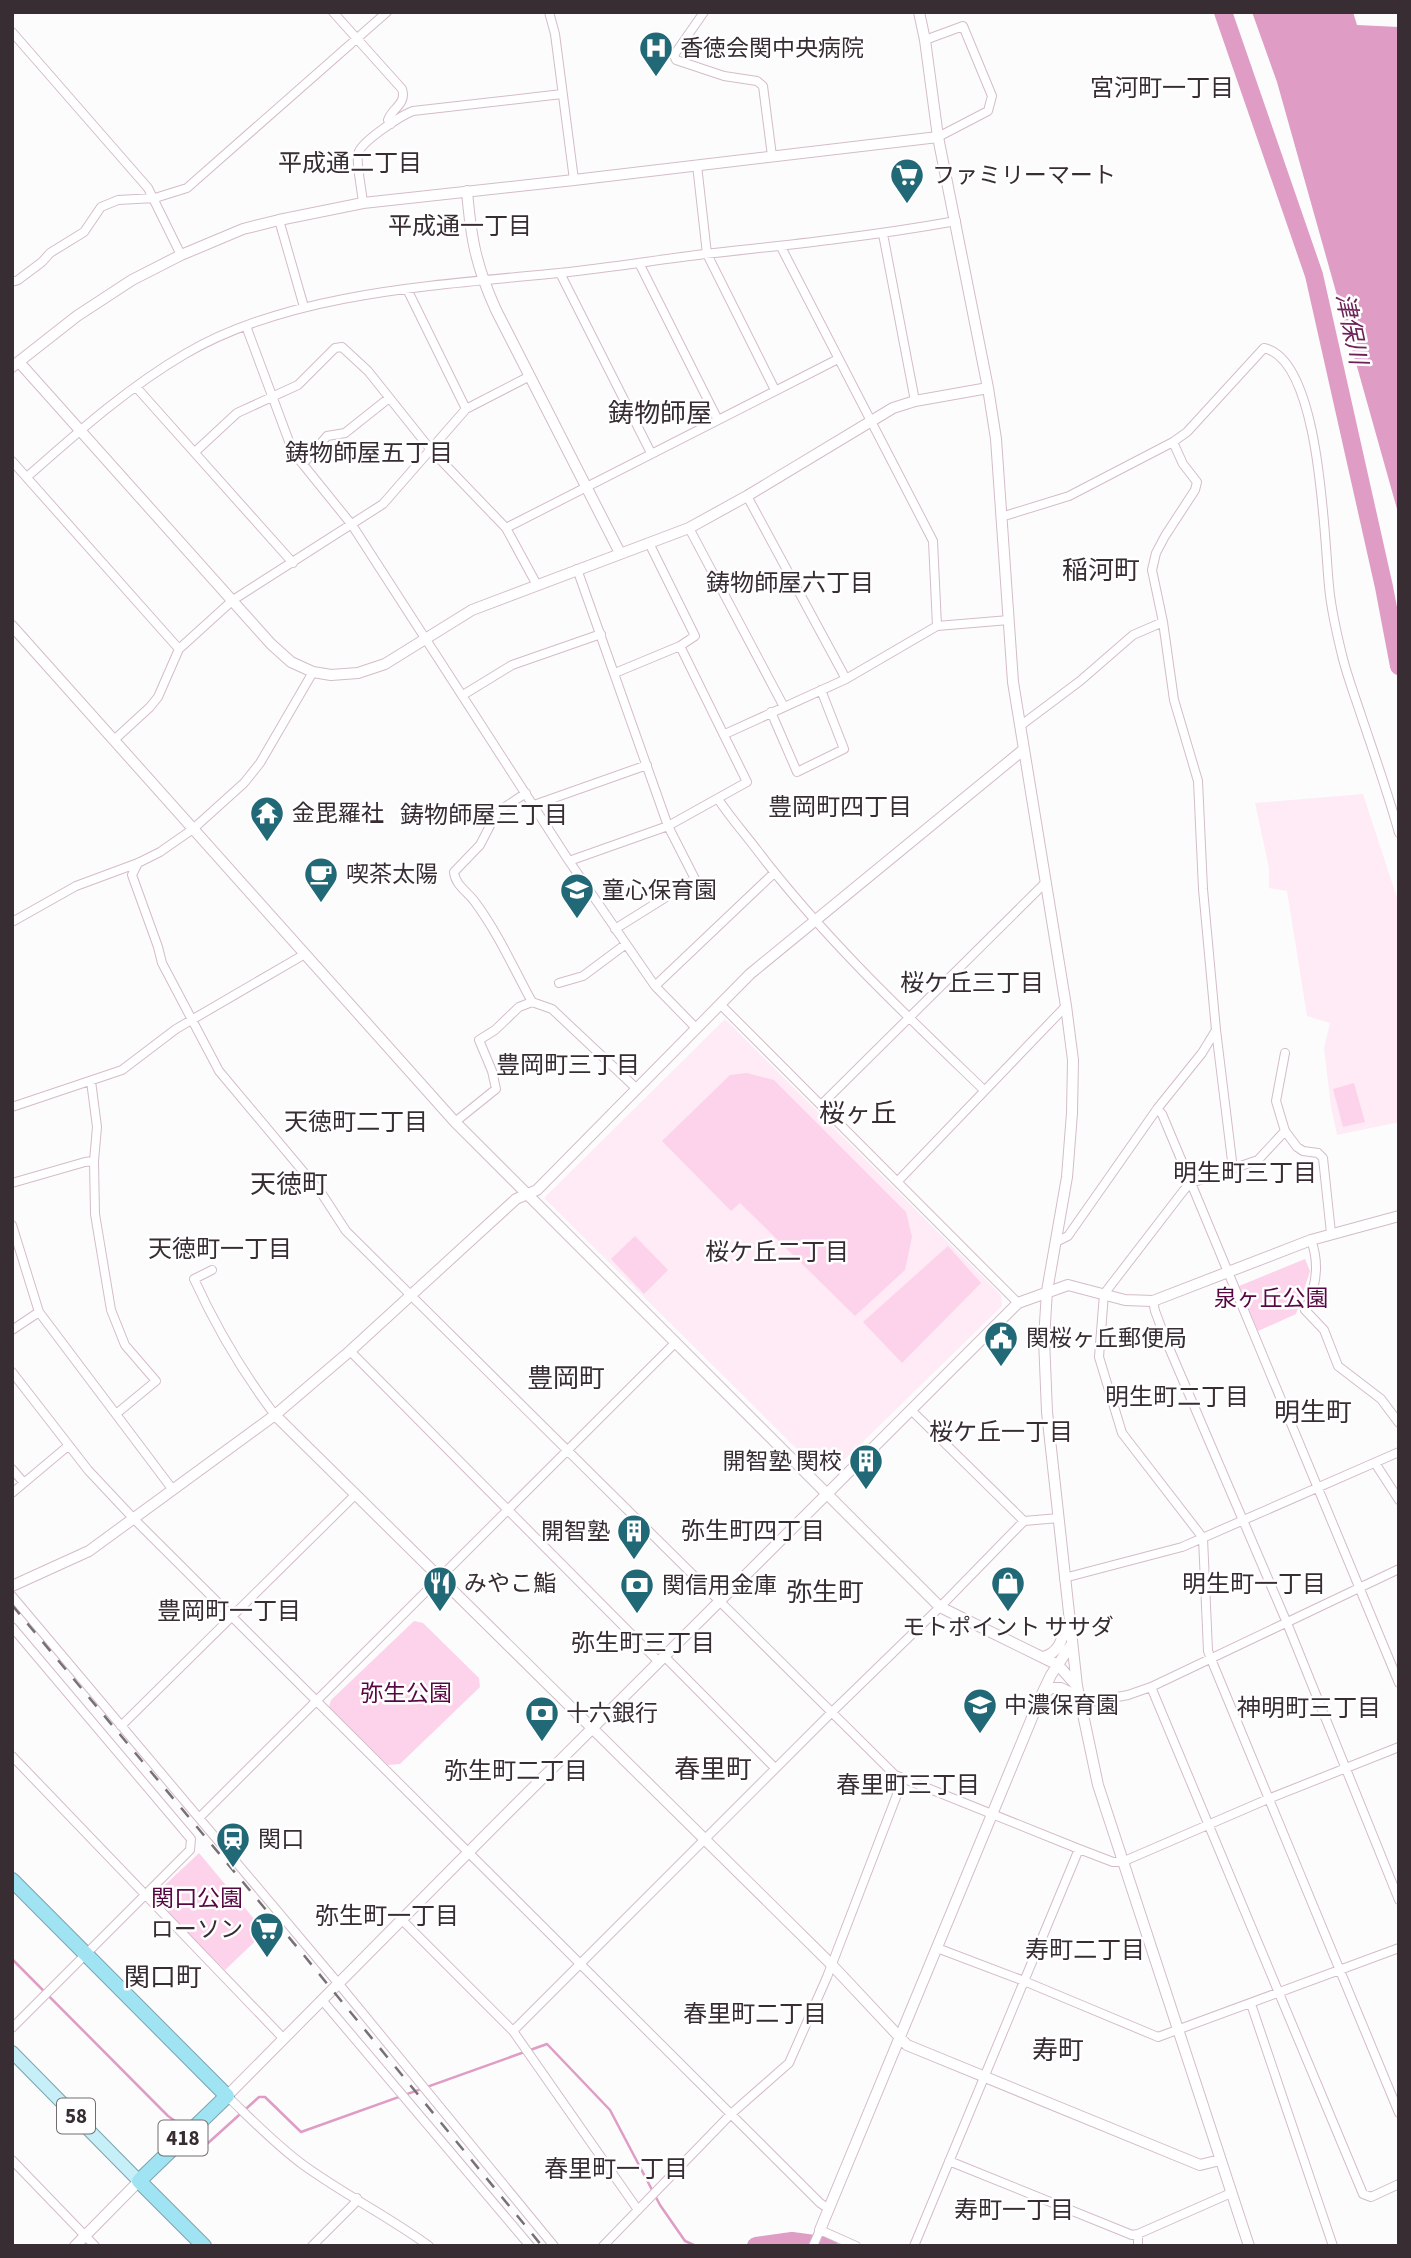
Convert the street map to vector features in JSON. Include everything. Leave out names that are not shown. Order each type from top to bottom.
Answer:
[{"type":"highway","name":"418","points":[[12,1880],[227,2095],[139,2181],[204,2246]]},
{"type":"main road","name":"58","points":[[12,2052],[139,2181]]},
{"type":"street","points":[[333,12],[402,89],[403,102],[389,116],[391,124]]},
{"type":"street","points":[[12,282],[42,262],[50,253],[84,232],[101,207],[117,200],[155,198],[187,188],[387,12]]},
{"type":"street","points":[[549,12],[555,34],[574,180]]},
{"type":"street","points":[[704,12],[674,55],[676,60],[724,76],[757,82],[763,86],[772,156]]},
{"type":"street","points":[[919,12],[938,137],[996,439],[1013,682],[1073,1060],[1067,1177],[1046,1291],[1044,1339],[1047,1412],[1078,1696],[1098,1785],[1249,2246]]},
{"type":"street","points":[[925,40],[963,26],[992,96],[988,111],[938,137],[363,203],[279,220],[243,229],[180,255],[132,280],[15,361],[271,644],[291,662],[313,672],[331,675],[358,673],[385,664],[472,610],[690,528],[893,408],[915,401],[988,388]]},
{"type":"street","points":[[12,32],[148,188],[180,255]]},
{"type":"street","points":[[363,203],[358,153],[362,146],[403,115],[413,111],[562,94]]},
{"type":"street","points":[[697,165],[707,254],[775,390]]},
{"type":"street","points":[[467,191],[474,250],[482,279],[620,553]]},
{"type":"street","points":[[279,220],[304,307]]},
{"type":"street","points":[[27,477],[80,430],[136,387],[186,354],[246,326],[304,307],[482,279],[559,273],[781,247],[883,234],[956,221]]},
{"type":"street","points":[[883,234],[915,401]]},
{"type":"street","points":[[781,247],[933,541],[937,626]]},
{"type":"street","points":[[639,263],[718,419]]},
{"type":"street","points":[[559,273],[652,453]]},
{"type":"street","points":[[407,289],[467,409]]},
{"type":"street","points":[[246,326],[293,452],[352,525],[615,929],[655,986],[696,1028]]},
{"type":"street","points":[[195,452],[237,413],[298,385],[335,348],[342,347],[368,371],[431,450],[506,527],[537,585]]},
{"type":"street","points":[[1001,517],[1069,496],[1172,442],[1187,432],[1264,348],[1273,350],[1297,380],[1309,418],[1319,470],[1329,589],[1344,662],[1399,833]]},
{"type":"street","points":[[506,527],[838,359]]},
{"type":"street","points":[[114,740],[158,697],[179,649],[233,600],[383,504],[467,409],[530,376]]},
{"type":"street","points":[[136,387],[293,563]]},
{"type":"street","points":[[303,464],[327,436],[345,433],[389,398]]},
{"type":"street","points":[[1172,442],[1183,464],[1197,482],[1195,490],[1156,553],[1152,570],[1163,622],[1174,700],[1198,781],[1203,888],[1216,1030],[1233,1169]]},
{"type":"street","points":[[12,461],[179,649]]},
{"type":"street","points":[[747,496],[846,679]]},
{"type":"street","points":[[690,528],[784,707]]},
{"type":"street","points":[[615,673],[680,646],[695,636],[649,543]]},
{"type":"street","points":[[577,569],[668,826],[695,879],[615,929]]},
{"type":"street","points":[[725,734],[846,679],[937,626],[1009,620]]},
{"type":"street","points":[[1020,726],[1080,681],[1133,635],[1163,622]]},
{"type":"street","points":[[12,626],[455,1122],[940,1607],[1043,1657],[1078,1696]]},
{"type":"street","points":[[463,695],[512,665],[601,634]]},
{"type":"street","points":[[569,861],[668,826],[747,782],[680,646]]},
{"type":"street","points":[[12,922],[76,886],[160,852],[193,829],[244,783],[260,763],[313,672]]},
{"type":"street","points":[[771,712],[797,772],[844,749],[821,690]]},
{"type":"street","points":[[12,1586],[89,1551],[275,1415],[350,1351],[516,1199],[537,1189],[750,974],[1023,750]]},
{"type":"street","points":[[534,806],[647,765]]},
{"type":"street","points":[[526,793],[502,809],[494,818],[480,845],[454,872],[454,879],[475,901],[532,1002]]},
{"type":"street","points":[[718,799],[774,873],[815,921],[984,1090]]},
{"type":"street","points":[[138,863],[132,874],[162,962],[219,1071],[322,1194],[346,1231],[895,1775],[1113,1863],[1122,1862],[1268,1799],[1399,1747]]},
{"type":"street","points":[[655,986],[774,873]]},
{"type":"street","points":[[822,1104],[1045,883]]},
{"type":"street","points":[[559,984],[583,976],[626,944]]},
{"type":"street","points":[[12,1107],[122,1070],[176,1029],[304,954]]},
{"type":"street","points":[[455,1122],[496,1088],[479,1040],[495,1030],[519,1007],[532,1002],[552,1009],[637,1088]]},
{"type":"street","points":[[720,1004],[1018,1303]]},
{"type":"street","points":[[898,1181],[1066,1006]]},
{"type":"street","points":[[1056,1242],[1068,1236],[1216,1030]]},
{"type":"street","points":[[1285,1053],[1276,1101],[1285,1131],[1297,1147],[1303,1152],[1318,1153],[1323,1158],[1331,1233]]},
{"type":"street","points":[[91,1081],[97,1127],[94,1161],[95,1214],[111,1310],[125,1345],[156,1381],[116,1414]]},
{"type":"street","points":[[1157,1109],[1162,1114],[1399,1683]]},
{"type":"street","points":[[1285,1131],[1258,1160],[1191,1183],[1135,1251],[1104,1294],[1098,1357],[1122,1433],[1203,1538],[1208,1651],[1211,1660],[1399,2113]]},
{"type":"street","points":[[12,1184],[94,1161]]},
{"type":"street","points":[[429,2246],[285,2151],[227,2095],[1018,1303],[1068,1285],[1125,1300],[1153,1301],[1331,1233],[1399,1216]]},
{"type":"street","points":[[12,1225],[39,1312],[173,1490]]},
{"type":"street","points":[[1311,1240],[1317,1255],[1314,1292],[1305,1310],[1324,1330],[1338,1366],[1381,1399],[1399,1423]]},
{"type":"street","points":[[212,1270],[194,1279],[209,1313],[275,1415],[705,1838],[831,1964],[907,2045],[1200,2165],[1220,2160]]},
{"type":"street","points":[[1153,1301],[1167,1343],[1287,1623],[1399,1900]]},
{"type":"street","points":[[12,1330],[39,1312]]},
{"type":"street","points":[[199,1818],[676,1342]]},
{"type":"street","points":[[350,1351],[508,1510],[775,1768]]},
{"type":"street","points":[[12,1372],[68,1446],[134,1519],[829,2209]]},
{"type":"street","points":[[911,1410],[1024,1521]]},
{"type":"street","points":[[12,1493],[68,1446]]},
{"type":"street","points":[[1065,1578],[1182,1547],[1399,1452]]},
{"type":"street","points":[[1375,1463],[1399,1500]]},
{"type":"street","points":[[12,1469],[24,1483]]},
{"type":"street","points":[[121,1726],[356,1494]]},
{"type":"street","points":[[513,2031],[1024,1521],[1059,1518]]},
{"type":"street","points":[[1041,1696],[1051,1688],[1062,1688],[1078,1696],[1128,1695],[1151,1687],[1399,1569]]},
{"type":"street","points":[[12,1596],[338,1983],[554,2246]]},
{"type":"street","points":[[1043,1657],[1052,1655],[1059,1647],[1068,1615]]},
{"type":"street","points":[[12,1627],[191,1839],[190,1850],[12,2028]]},
{"type":"street","points":[[856,2246],[816,2238],[1041,1696],[1071,1645]]},
{"type":"street","points":[[1151,1687],[1363,2194],[1371,2197],[1399,2184]]},
{"type":"street","points":[[12,1756],[284,2038]]},
{"type":"street","points":[[603,2246],[731,2114],[789,2063],[903,1779]]},
{"type":"street","points":[[914,2246],[1079,1850]]},
{"type":"street","points":[[401,1919],[513,2031],[638,2210]]},
{"type":"street","points":[[937,1948],[1158,2037],[1399,1948]]},
{"type":"street","points":[[322,2000],[530,2246]]},
{"type":"street","points":[[1251,2004],[1333,2246]]},
{"type":"street","points":[[12,2160],[95,2246]]},
{"type":"street","points":[[949,2161],[1132,2235],[1231,2193]]},
{"type":"street","points":[[75,2246],[139,2181]]},
{"type":"street","points":[[317,2244],[357,2198]]},
{"type":"street","points":[[1138,2234],[1138,2246]]},
{"type":"shaded area","points":[[1252,12],[1353,12],[1357,25],[1399,27],[1399,516],[1277,82]]},
{"type":"shaded area","points":[[1363,794],[1399,904],[1399,1122],[1337,1135],[1324,1048],[1330,1023],[1307,1016],[1287,891],[1269,888],[1269,868],[1255,803]]},
{"type":"shaded area","points":[[725,1019],[1001,1295],[1002,1306],[835,1469],[813,1465],[544,1198]]},
{"type":"green space","points":[[747,1073],[774,1080],[906,1212],[912,1237],[905,1270],[855,1316],[740,1203],[731,1211],[662,1141],[730,1075]]},
{"type":"green space","points":[[1354,1083],[1365,1122],[1343,1127],[1333,1089]]},
{"type":"green space","points":[[635,1236],[668,1270],[644,1294],[611,1259]]},
{"type":"green space","points":[[948,1246],[981,1283],[902,1363],[863,1322]]},
{"type":"green space","name":"泉ヶ丘公園","points":[[1305,1259],[1310,1271],[1296,1314],[1258,1331],[1239,1286]]},
{"type":"green space","name":"弥生公園","points":[[414,1621],[423,1623],[479,1678],[480,1687],[400,1764],[388,1765],[329,1707],[331,1700]]},
{"type":"green space","name":"関口公園","points":[[199,1853],[265,1932],[225,1970],[152,1897]]},
{"type":"waterway","name":"津保川","points":[[1223,12],[1314,275],[1384,587],[1399,666]]},
{"type":"waterway","points":[[12,1959],[168,2116],[185,2128]]},
{"type":"waterway","points":[[193,2134],[207,2144],[259,2097],[265,2097],[301,2132],[547,2044],[610,2110],[660,2205],[685,2241],[696,2246]]},
{"type":"waterway","points":[[756,2246],[792,2241],[829,2246]]},
{"type":"railway","points":[[12,1605],[542,2246]]},
{"type":"place","name":"香徳会関中央病院","points":[[656,78]]},
{"type":"place","name":"ファミリーマート","points":[[907,205]]},
{"type":"place","name":"金毘羅社","points":[[267,843]]},
{"type":"place","name":"喫茶太陽","points":[[321,904]]},
{"type":"place","name":"童心保育園","points":[[577,920]]},
{"type":"place","name":"関桜ヶ丘郵便局","points":[[1001,1368]]},
{"type":"place","name":"開智塾 関校","points":[[866,1491]]},
{"type":"place","name":"開智塾","points":[[634,1561]]},
{"type":"place","name":"みやこ鮨","points":[[440,1613]]},
{"type":"place","name":"モトポイント ササダ","points":[[1008,1613]]},
{"type":"place","name":"関信用金庫","points":[[637,1615]]},
{"type":"place","name":"中濃保育園","points":[[980,1735]]},
{"type":"place","name":"十六銀行","points":[[542,1743]]},
{"type":"place","name":"関口","points":[[233,1869]]},
{"type":"place","name":"ローソン","points":[[267,1959]]},
{"type":"district","name":"宮河町一丁目","points":[[1162,88]]},
{"type":"district","name":"平成通二丁目","points":[[350,163]]},
{"type":"district","name":"平成通一丁目","points":[[460,226]]},
{"type":"district","name":"鋳物師屋","points":[[660,413]]},
{"type":"district","name":"鋳物師屋五丁目","points":[[369,453]]},
{"type":"district","name":"稲河町","points":[[1101,570]]},
{"type":"district","name":"鋳物師屋六丁目","points":[[790,583]]},
{"type":"district","name":"豊岡町四丁目","points":[[840,807]]},
{"type":"district","name":"鋳物師屋三丁目","points":[[484,815]]},
{"type":"district","name":"桜ケ丘三丁目","points":[[972,983]]},
{"type":"district","name":"豊岡町三丁目","points":[[568,1065]]},
{"type":"district","name":"桜ヶ丘","points":[[858,1113]]},
{"type":"district","name":"天徳町二丁目","points":[[356,1122]]},
{"type":"district","name":"明生町三丁目","points":[[1245,1173]]},
{"type":"district","name":"天徳町","points":[[289,1184]]},
{"type":"district","name":"天徳町一丁目","points":[[220,1249]]},
{"type":"district","name":"桜ケ丘二丁目","points":[[777,1252]]},
{"type":"district","name":"豊岡町","points":[[566,1378]]},
{"type":"district","name":"明生町二丁目","points":[[1177,1397]]},
{"type":"district","name":"明生町","points":[[1313,1412]]},
{"type":"district","name":"桜ケ丘一丁目","points":[[1001,1432]]},
{"type":"district","name":"弥生町四丁目","points":[[753,1531]]},
{"type":"district","name":"明生町一丁目","points":[[1254,1584]]},
{"type":"district","name":"弥生町","points":[[825,1592]]},
{"type":"district","name":"豊岡町一丁目","points":[[229,1611]]},
{"type":"district","name":"弥生町三丁目","points":[[643,1643]]},
{"type":"district","name":"神明町三丁目","points":[[1309,1708]]},
{"type":"district","name":"春里町","points":[[713,1769]]},
{"type":"district","name":"弥生町二丁目","points":[[516,1771]]},
{"type":"district","name":"春里町三丁目","points":[[908,1785]]},
{"type":"district","name":"弥生町一丁目","points":[[387,1916]]},
{"type":"district","name":"寿町二丁目","points":[[1085,1950]]},
{"type":"district","name":"関口町","points":[[163,1977]]},
{"type":"district","name":"春里町二丁目","points":[[755,2014]]},
{"type":"district","name":"寿町","points":[[1058,2050]]},
{"type":"district","name":"春里町一丁目","points":[[616,2169]]},
{"type":"district","name":"寿町一丁目","points":[[1014,2210]]}]
